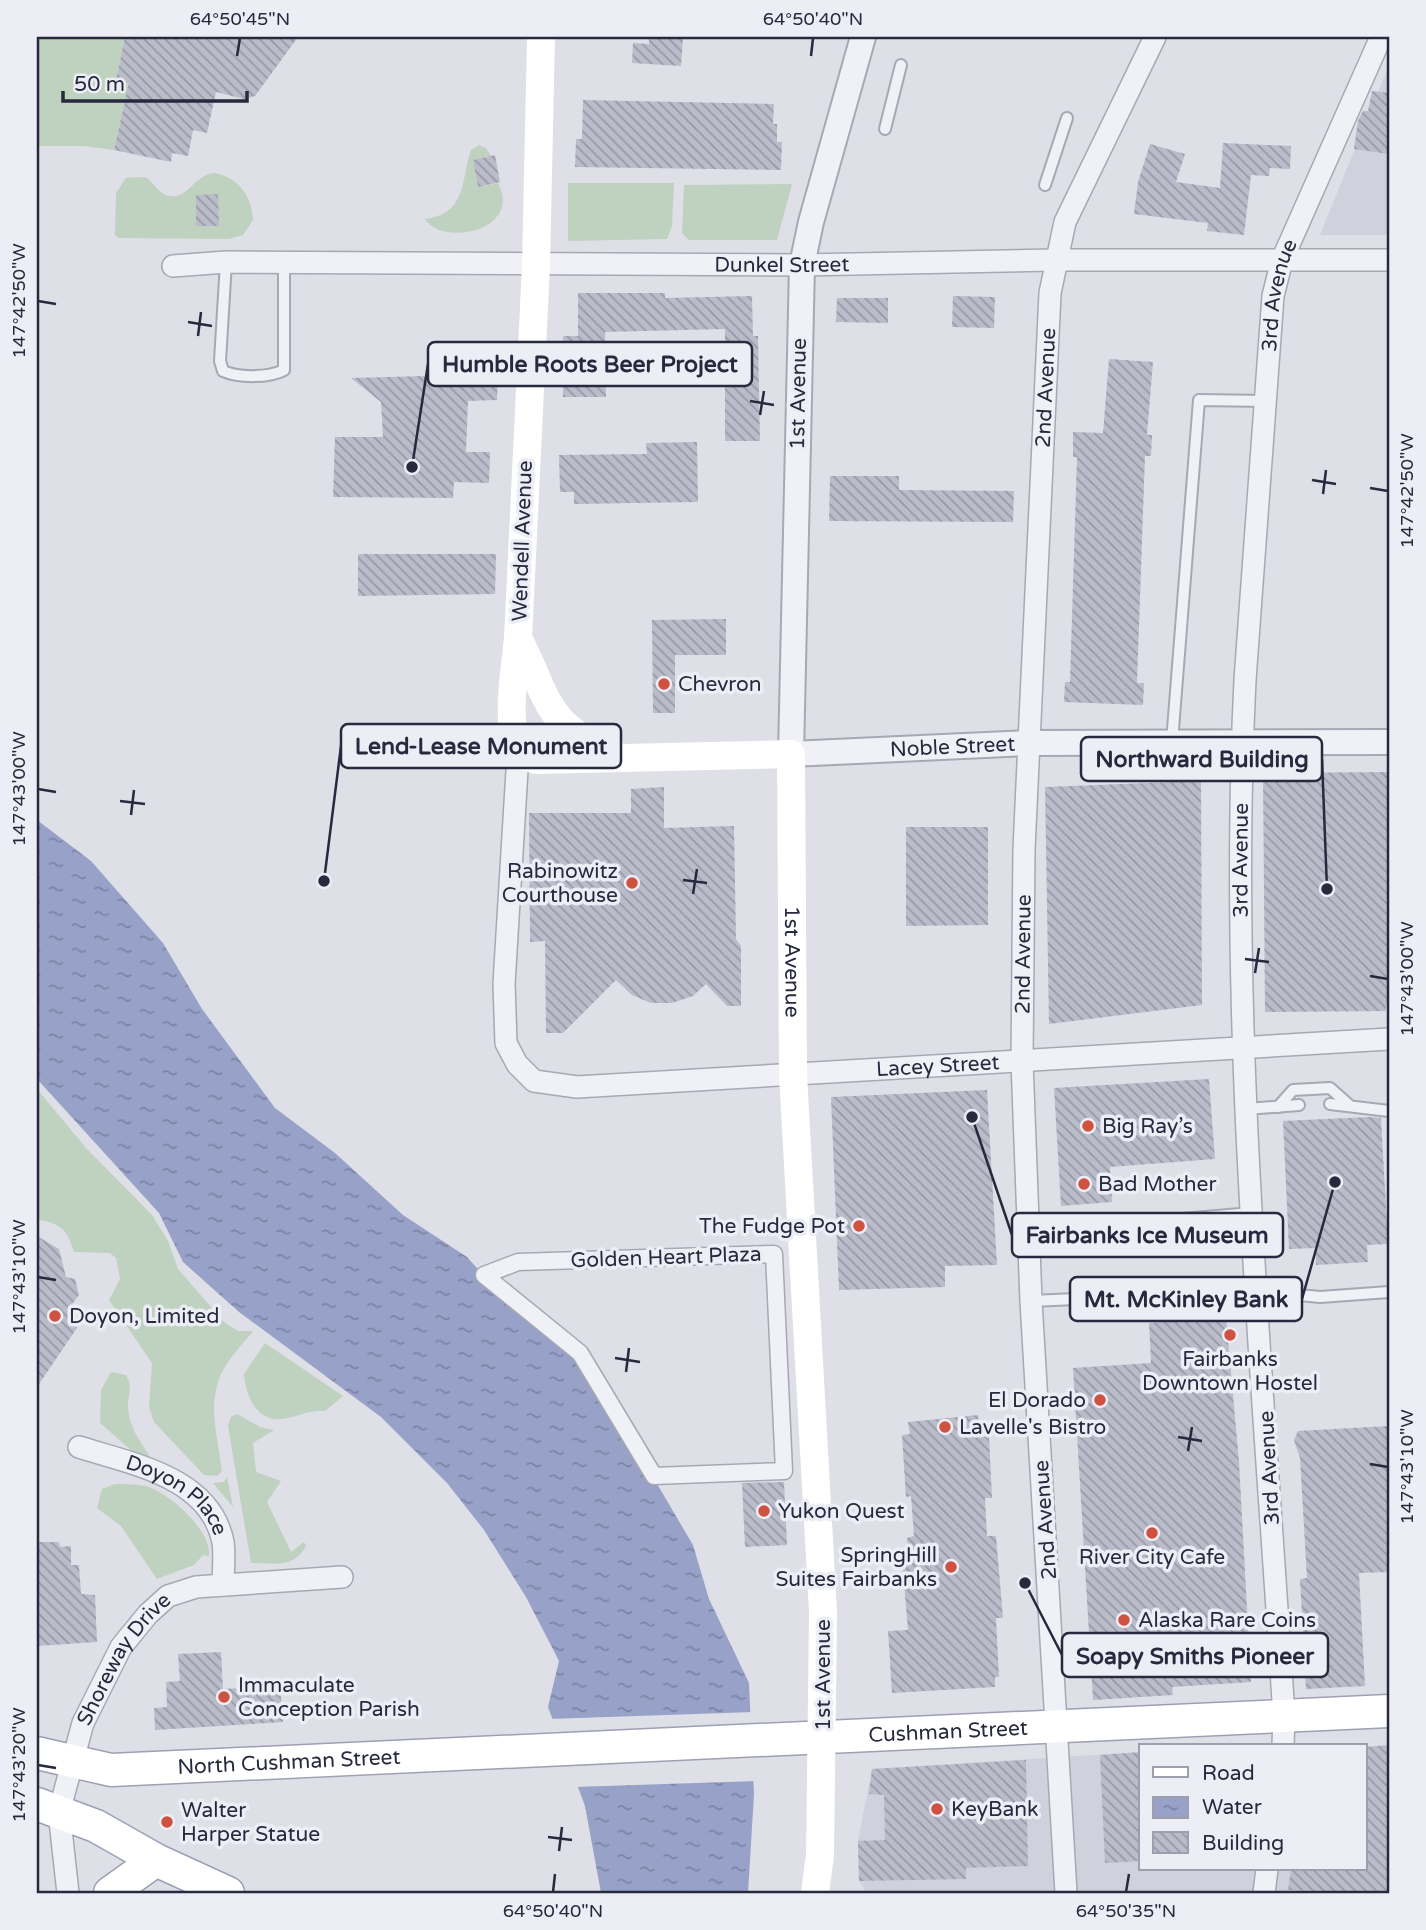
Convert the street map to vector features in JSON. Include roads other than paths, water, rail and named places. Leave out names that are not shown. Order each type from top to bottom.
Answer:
[{"type":"main road","name":"Wendell Avenue","points":[[518,754],[511,725],[518,638],[536,265],[541,37]]},
{"type":"main road","points":[[518,638],[537,674],[543,697],[560,722],[588,742],[617,756]]},
{"type":"main road","name":"Noble Street","points":[[518,754],[536,760],[791,754]]},
{"type":"main road","name":"1st Avenue","points":[[791,754],[793,1074],[823,1612],[820,1854],[815,1893]]},
{"type":"main road","name":"Cushman Street","points":[[505,1752],[1058,1726],[1283,1732],[1389,1712]]},
{"type":"main road","name":"North Cushman Street","points":[[37,1753],[111,1770],[505,1752]]},
{"type":"main road","points":[[48,1808],[96,1826],[156,1860],[229,1893]]},
{"type":"main road","points":[[110,1893],[156,1860]]},
{"type":"street","name":"1st Avenue","points":[[791,754],[802,265],[811,222],[863,37]]},
{"type":"street","name":"2nd Avenue","points":[[1066,1893],[1031,1301],[1021,1061],[1029,743],[1050,293],[1054,260],[1065,222],[1155,37]]},
{"type":"street","name":"3rd Avenue","points":[[1283,1732],[1244,1050],[1242,743],[1273,296],[1282,260],[1381,37]]},
{"type":"street","name":"Dunkel Street","points":[[173,265],[284,261],[802,265],[1054,260],[1389,260]]},
{"type":"street","name":"Noble Street","points":[[791,754],[1029,743],[1389,742]]},
{"type":"street","name":"Wendell Avenue","points":[[506,1043],[504,984],[518,754]]},
{"type":"street","name":"Lacey Street","points":[[506,1043],[517,1064],[534,1081],[554,1086],[1244,1050],[1389,1039]]},
{"type":"street","name":"Golden Heart Plaza","points":[[774,1254],[783,1471],[654,1476],[580,1353],[484,1276],[518,1262],[774,1254]]},
{"type":"street","name":"Doyon Place","points":[[79,1447],[150,1469],[193,1492],[215,1519],[223,1544],[223,1585]]},
{"type":"street","name":"Shoreway Drive","points":[[48,1808],[72,1763],[83,1723],[121,1647],[148,1615],[169,1597],[196,1587],[342,1577]]},
{"type":"street","points":[[48,1808],[68,1893]]},
{"type":"street","points":[[1264,1893],[1267,1870]]},
{"type":"lane","points":[[885,129],[901,65]]},
{"type":"lane","points":[[1045,185],[1067,118]]},
{"type":"lane","points":[[226,262],[220,361],[223,371],[233,375],[276,374],[284,370],[284,261]]},
{"type":"lane","points":[[1172,743],[1199,400],[1266,401]]},
{"type":"lane","points":[[1278,1107],[1293,1090],[1330,1088],[1348,1104]]},
{"type":"lane","points":[[1330,1104],[1348,1104],[1389,1111]]},
{"type":"lane","points":[[1247,1109],[1299,1105]]},
{"type":"lane","points":[[1028,1232],[1253,1213]]},
{"type":"lane","points":[[1031,1301],[1258,1290],[1320,1297],[1389,1293]]},
{"type":"water","points":[[37,820],[91,861],[163,943],[202,1009],[275,1108],[335,1153],[403,1215],[467,1257],[484,1276],[580,1353],[693,1545],[709,1599],[749,1683],[754,1794],[748,1893],[601,1893],[585,1806],[548,1707],[559,1661],[526,1597],[484,1530],[447,1483],[381,1417],[239,1312],[183,1262],[159,1213],[37,1079]]},
{"type":"place","name":"Humble Roots Beer Project","points":[[412,467]]},
{"type":"place","name":"Chevron","points":[[664,684]]},
{"type":"place","name":"Lend-Lease Monument","points":[[324,881]]},
{"type":"place","name":"Rabinowitz Courthouse","points":[[632,883]]},
{"type":"place","name":"Northward Building","points":[[1327,889]]},
{"type":"place","name":"Fairbanks Ice Museum","points":[[972,1117]]},
{"type":"place","name":"Big Ray’s","points":[[1088,1126]]},
{"type":"place","name":"Mt. McKinley Bank","points":[[1335,1182]]},
{"type":"place","name":"Bad Mother","points":[[1084,1184]]},
{"type":"place","name":"The Fudge Pot","points":[[859,1226]]},
{"type":"place","name":"Doyon, Limited","points":[[55,1316]]},
{"type":"place","name":"Fairbanks Downtown Hostel","points":[[1230,1335]]},
{"type":"place","name":"El Dorado","points":[[1100,1400]]},
{"type":"place","name":"Lavelle's Bistro","points":[[945,1427]]},
{"type":"place","name":"Yukon Quest","points":[[764,1511]]},
{"type":"place","name":"River City Cafe","points":[[1152,1533]]},
{"type":"place","name":"SpringHill Suites Fairbanks","points":[[951,1567]]},
{"type":"place","name":"Soapy Smiths Pioneer","points":[[1025,1583]]},
{"type":"place","name":"Alaska Rare Coins","points":[[1124,1620]]},
{"type":"place","name":"Immaculate Conception Parish","points":[[224,1697]]},
{"type":"place","name":"KeyBank","points":[[937,1809]]},
{"type":"place","name":"Walter Harper Statue","points":[[167,1822]]}]
